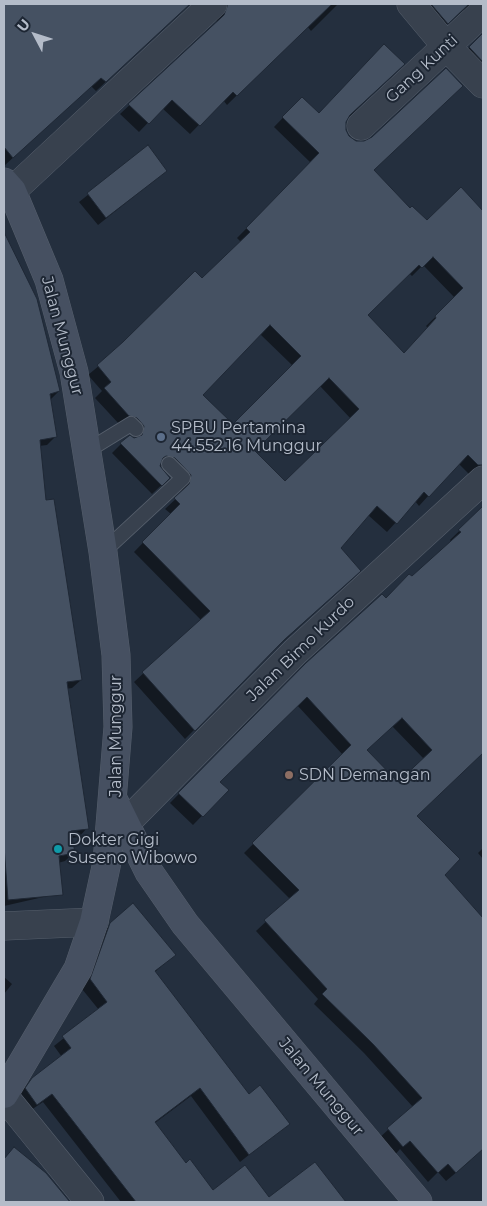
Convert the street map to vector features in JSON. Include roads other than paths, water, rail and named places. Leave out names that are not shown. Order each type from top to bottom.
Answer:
[{"type":"main road","name":"Jalan Munggur","points":[[8,187],[49,280],[74,372],[103,552],[116,654],[118,727],[113,800],[149,872],[185,924],[418,1202]]},
{"type":"main road","points":[[4,1095],[78,969],[94,922],[107,862],[113,800]]},
{"type":"street","points":[[8,187],[213,4]]},
{"type":"street","points":[[411,4],[446,46],[483,84]]},
{"type":"street","name":"Gang Kunti","points":[[361,126],[483,12]]},
{"type":"street","name":"Jalan Bimo Kurdo","points":[[125,824],[295,652],[483,480]]},
{"type":"street","points":[[4,926],[94,922]]},
{"type":"street","points":[[4,1095],[90,1202]]},
{"type":"lane","points":[[87,451],[131,424],[136,429]]},
{"type":"lane","points":[[103,552],[183,478],[169,464]]},
{"type":"place","name":"SPBU Pertamina 44.552.16 Munggur","points":[[161,437]]},
{"type":"place","name":"SDN Demangan","points":[[289,775]]},
{"type":"place","name":"Dokter Gigi Suseno Wibowo","points":[[58,849]]}]
